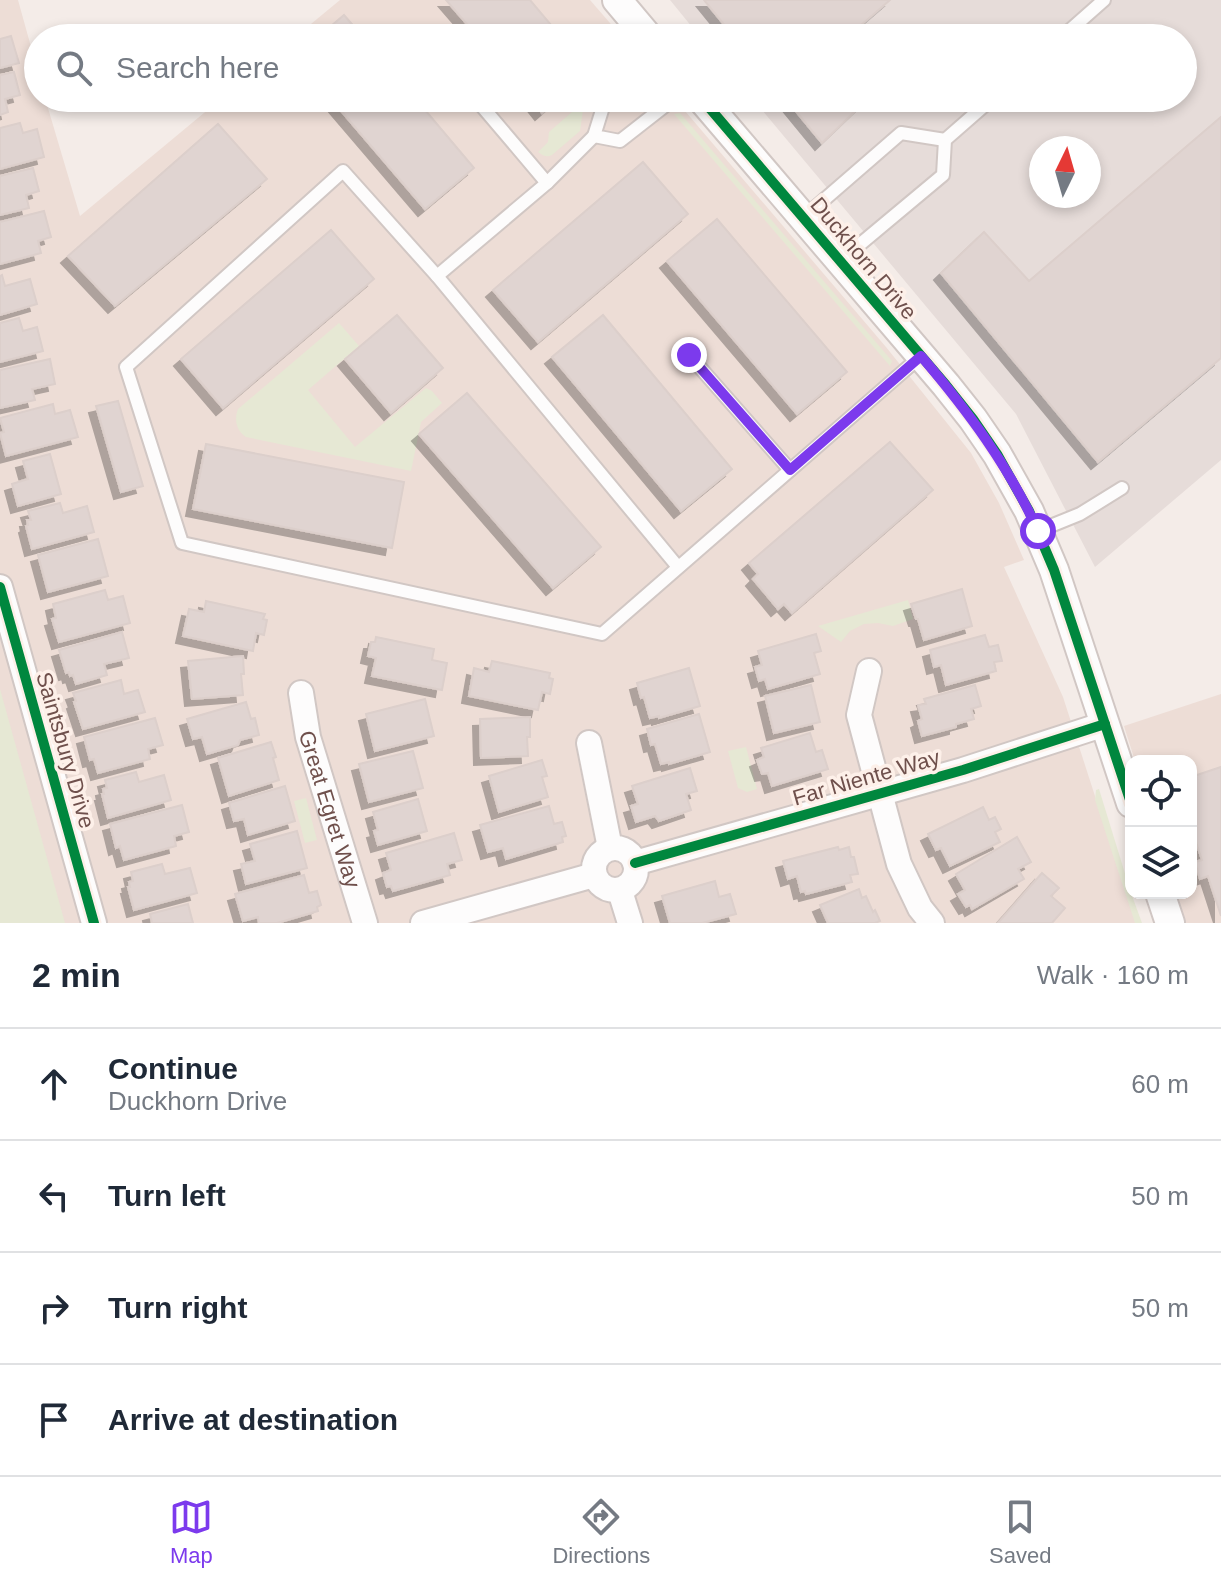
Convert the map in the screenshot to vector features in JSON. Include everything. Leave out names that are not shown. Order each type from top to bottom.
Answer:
[{"type":"street","points":[[617,0],[637,24]]},
{"type":"street","name":"Duckhorn Drive","points":[[713,112],[921,356],[973,419],[997,454],[1029,511],[1054,570],[1125,785]]},
{"type":"street","name":"Saintsbury Drive","points":[[0,587],[94,923]]},
{"type":"street","points":[[869,671],[859,715],[899,864],[920,908],[932,923]]},
{"type":"street","name":"Great Egret Way","points":[[301,693],[308,737],[365,923]]},
{"type":"street","name":"Far Niente Way","points":[[635,863],[879,795],[1105,724]]},
{"type":"street","points":[[589,743],[610,848]]},
{"type":"street","points":[[610,848],[626,851],[635,863],[634,880],[620,891],[604,888],[594,875],[593,866],[597,857],[610,848]]},
{"type":"street","points":[[423,923],[594,875]]},
{"type":"street","points":[[620,891],[630,923]]},
{"type":"street","points":[[1162,899],[1170,923]]},
{"type":"lane","points":[[1077,24],[1104,0]]},
{"type":"lane","points":[[487,112],[547,183]]},
{"type":"lane","points":[[437,276],[547,183],[594,136],[601,112]]},
{"type":"lane","points":[[594,136],[620,141],[657,112]]},
{"type":"lane","points":[[840,261],[943,175],[945,140],[977,112]]},
{"type":"lane","points":[[803,218],[901,133],[945,140]]},
{"type":"lane","points":[[678,567],[437,276],[343,171],[126,367],[182,543],[602,634],[921,356]]},
{"type":"lane","points":[[689,355],[790,470]]},
{"type":"lane","points":[[1038,531],[1080,514],[1122,488]]},
{"type":"shaded area","points":[[0,0],[18,0],[25,24],[24,112],[49,112],[80,216],[205,112],[686,112],[886,347],[971,453],[999,503],[1024,560],[1004,567],[1063,697],[1125,889],[1125,899],[1128,899],[1136,923],[0,923]]},
{"type":"shaded area","points":[[340,0],[590,0],[611,24],[311,24]]},
{"type":"shaded area","points":[[670,0],[1221,0],[1221,460],[1095,567],[1016,414],[764,112],[1197,112],[1197,24],[690,24]]},
{"type":"shaded area","points":[[1221,694],[1221,923],[1185,923],[1178,899],[1197,899],[1197,755],[1133,755],[1124,726]]},
{"type":"green space","points":[[572,112],[583,112],[580,131],[552,155],[546,156],[538,152],[548,142],[549,132]]},
{"type":"green space","points":[[680,113],[892,361],[890,366],[674,114]]},
{"type":"green space","points":[[339,323],[359,346],[308,390],[355,447],[426,388],[442,403],[421,422],[411,471],[246,437],[238,428],[238,409]]},
{"type":"green space","points":[[908,600],[913,619],[893,626],[864,624],[850,631],[841,642],[818,626]]},
{"type":"green space","points":[[0,689],[65,923],[0,923]]},
{"type":"green space","points":[[746,747],[757,789],[747,792],[738,788],[728,751]]},
{"type":"green space","points":[[1099,789],[1125,874],[1125,892],[1095,800],[1096,790]]},
{"type":"green space","points":[[306,798],[317,840],[305,843],[294,801]]},
{"type":"green space","points":[[1127,899],[1133,899],[1142,923],[1135,923]]},
{"type":"building","points":[[446,0],[530,0],[550,24],[467,24]]},
{"type":"building","points":[[704,0],[890,0],[862,24],[724,24]]},
{"type":"building","points":[[344,15],[352,24],[333,24]]},
{"type":"building","points":[[11,36],[19,63],[0,68],[0,39]]},
{"type":"building","points":[[14,72],[20,95],[5,99],[8,112],[0,115],[0,75]]},
{"type":"building","points":[[342,112],[427,112],[474,168],[425,209]]},
{"type":"building","points":[[797,112],[854,112],[822,143]]},
{"type":"building","points":[[1221,117],[1221,358],[1098,462],[941,273],[984,232],[1029,281]]},
{"type":"building","points":[[20,123],[23,133],[37,129],[44,157],[0,169],[0,128]]},
{"type":"building","points":[[218,124],[267,179],[115,306],[68,256]]},
{"type":"building","points":[[643,162],[688,214],[538,342],[493,290]]},
{"type":"building","points":[[33,168],[39,191],[26,195],[29,208],[0,215],[0,176]]},
{"type":"building","points":[[44,211],[51,237],[38,241],[41,253],[0,264],[0,222]]},
{"type":"building","points":[[717,219],[847,372],[797,414],[667,261]]},
{"type":"building","points":[[331,230],[374,279],[223,408],[181,359]]},
{"type":"building","points":[[2,275],[5,286],[30,279],[37,304],[0,315]]},
{"type":"building","points":[[397,315],[443,368],[391,413],[345,359]]},
{"type":"building","points":[[603,315],[732,469],[681,511],[552,357]]},
{"type":"building","points":[[19,318],[23,331],[37,327],[43,351],[0,362],[0,323]]},
{"type":"building","points":[[50,359],[55,384],[32,389],[35,400],[0,408],[0,370]]},
{"type":"building","points":[[467,393],[601,547],[553,588],[419,434]]},
{"type":"building","points":[[118,401],[143,486],[121,492],[96,406]]},
{"type":"building","points":[[53,404],[55,414],[70,410],[78,437],[6,456],[0,418]]},
{"type":"building","points":[[890,442],[933,490],[792,613],[784,604],[778,609],[753,579],[758,574],[749,563]]},
{"type":"building","points":[[206,444],[404,482],[392,548],[193,509]]},
{"type":"building","points":[[50,454],[61,494],[18,506],[12,484],[28,479],[23,461]]},
{"type":"building","points":[[60,503],[63,513],[87,506],[94,532],[32,549],[26,526],[27,520],[31,520],[28,511]]},
{"type":"building","points":[[98,539],[108,576],[48,592],[38,555]]},
{"type":"building","points":[[962,589],[972,626],[924,640],[911,604]]},
{"type":"building","points":[[105,590],[108,600],[123,596],[130,623],[59,642],[52,619],[56,618],[53,604]]},
{"type":"building","points":[[206,601],[265,614],[264,635],[256,633],[253,651],[183,636],[189,609],[204,612]]},
{"type":"building","points":[[122,632],[129,658],[104,664],[107,675],[76,684],[73,675],[66,673],[59,650]]},
{"type":"building","points":[[816,634],[821,651],[814,653],[820,674],[768,689],[765,679],[759,681],[755,667],[762,665],[758,651]]},
{"type":"building","points":[[985,635],[989,647],[998,645],[1002,661],[994,662],[996,671],[946,685],[941,665],[934,667],[930,650]]},
{"type":"building","points":[[376,637],[434,649],[432,660],[447,663],[442,690],[372,676],[376,658],[368,656],[371,642],[375,642]]},
{"type":"building","points":[[243,656],[243,695],[192,699],[188,661]]},
{"type":"building","points":[[492,661],[550,673],[549,678],[553,679],[550,694],[542,692],[538,710],[469,696],[474,668],[489,672]]},
{"type":"building","points":[[689,668],[700,706],[650,718],[637,683]]},
{"type":"building","points":[[121,680],[124,694],[138,690],[145,712],[83,729],[73,693]]},
{"type":"building","points":[[811,685],[820,722],[774,733],[765,696]]},
{"type":"building","points":[[975,685],[981,706],[971,709],[974,719],[922,736],[918,705],[926,704],[924,699]]},
{"type":"building","points":[[425,699],[434,736],[375,751],[366,714]]},
{"type":"building","points":[[246,702],[251,719],[255,718],[259,735],[207,754],[202,737],[193,739],[187,719]]},
{"type":"building","points":[[699,714],[710,752],[661,764],[647,729]]},
{"type":"building","points":[[530,717],[528,756],[481,758],[480,719]]},
{"type":"building","points":[[155,718],[163,745],[148,749],[150,759],[98,773],[94,759],[90,760],[84,737]]},
{"type":"building","points":[[810,733],[816,752],[822,750],[828,769],[772,786],[768,773],[762,774],[757,760],[764,757],[761,748]]},
{"type":"building","points":[[271,742],[279,780],[229,796],[218,758]]},
{"type":"building","points":[[413,751],[423,788],[369,802],[359,764]]},
{"type":"building","points":[[542,760],[547,776],[542,777],[548,797],[499,812],[489,776]]},
{"type":"building","points":[[1221,767],[1221,916],[1208,876],[1200,879],[1197,869],[1197,861],[1202,860],[1197,845],[1197,775]]},
{"type":"building","points":[[690,768],[697,791],[686,794],[691,810],[659,821],[655,816],[636,822],[631,806],[638,804],[632,786]]},
{"type":"building","points":[[136,772],[139,782],[164,775],[171,800],[108,818],[102,794],[103,789],[107,788],[105,780]]},
{"type":"building","points":[[285,786],[295,821],[248,835],[244,819],[234,821],[229,803]]},
{"type":"building","points":[[418,799],[427,831],[378,845],[373,812]]},
{"type":"building","points":[[182,805],[189,832],[174,836],[176,846],[124,860],[120,846],[116,848],[110,824]]},
{"type":"building","points":[[549,806],[554,824],[562,822],[566,836],[562,837],[563,842],[506,859],[503,848],[488,852],[480,825]]},
{"type":"building","points":[[983,807],[989,820],[995,817],[1001,829],[995,832],[1000,842],[950,866],[941,848],[936,850],[928,834]]},
{"type":"building","points":[[297,831],[307,868],[246,884],[241,864],[255,861],[250,844]]},
{"type":"building","points":[[454,833],[462,860],[447,864],[450,875],[393,891],[391,886],[387,887],[383,873],[391,870],[386,853]]},
{"type":"building","points":[[1017,837],[1031,862],[1018,869],[1024,879],[972,909],[970,905],[966,907],[958,894],[965,890],[956,874]]},
{"type":"building","points":[[838,847],[839,850],[849,847],[851,857],[854,857],[858,874],[850,875],[852,882],[806,894],[805,891],[801,892],[797,876],[788,879],[783,861]]},
{"type":"building","points":[[162,864],[165,874],[190,868],[197,893],[134,910],[128,887],[129,882],[133,881],[131,872]]},
{"type":"building","points":[[1042,873],[1059,888],[1051,896],[1065,908],[1052,923],[998,923]]},
{"type":"building","points":[[304,875],[309,893],[317,891],[321,905],[317,907],[318,911],[277,923],[259,923],[258,917],[243,921],[235,894]]},
{"type":"building","points":[[715,881],[719,897],[730,894],[736,914],[702,923],[670,923],[662,896]]},
{"type":"building","points":[[859,889],[862,898],[866,896],[880,921],[828,923],[820,905]]},
{"type":"building","points":[[188,904],[193,923],[152,923],[150,914]]},
{"type":"cycle path","points":[[713,112],[946,385],[997,454],[1029,511],[1054,570],[1125,785]]},
{"type":"cycle path","points":[[0,587],[94,923]]},
{"type":"cycle path","points":[[635,863],[963,770],[1105,724]]},
{"type":"route","points":[[689,355],[790,470],[921,356],[973,419],[997,454],[1038,531]]}]
